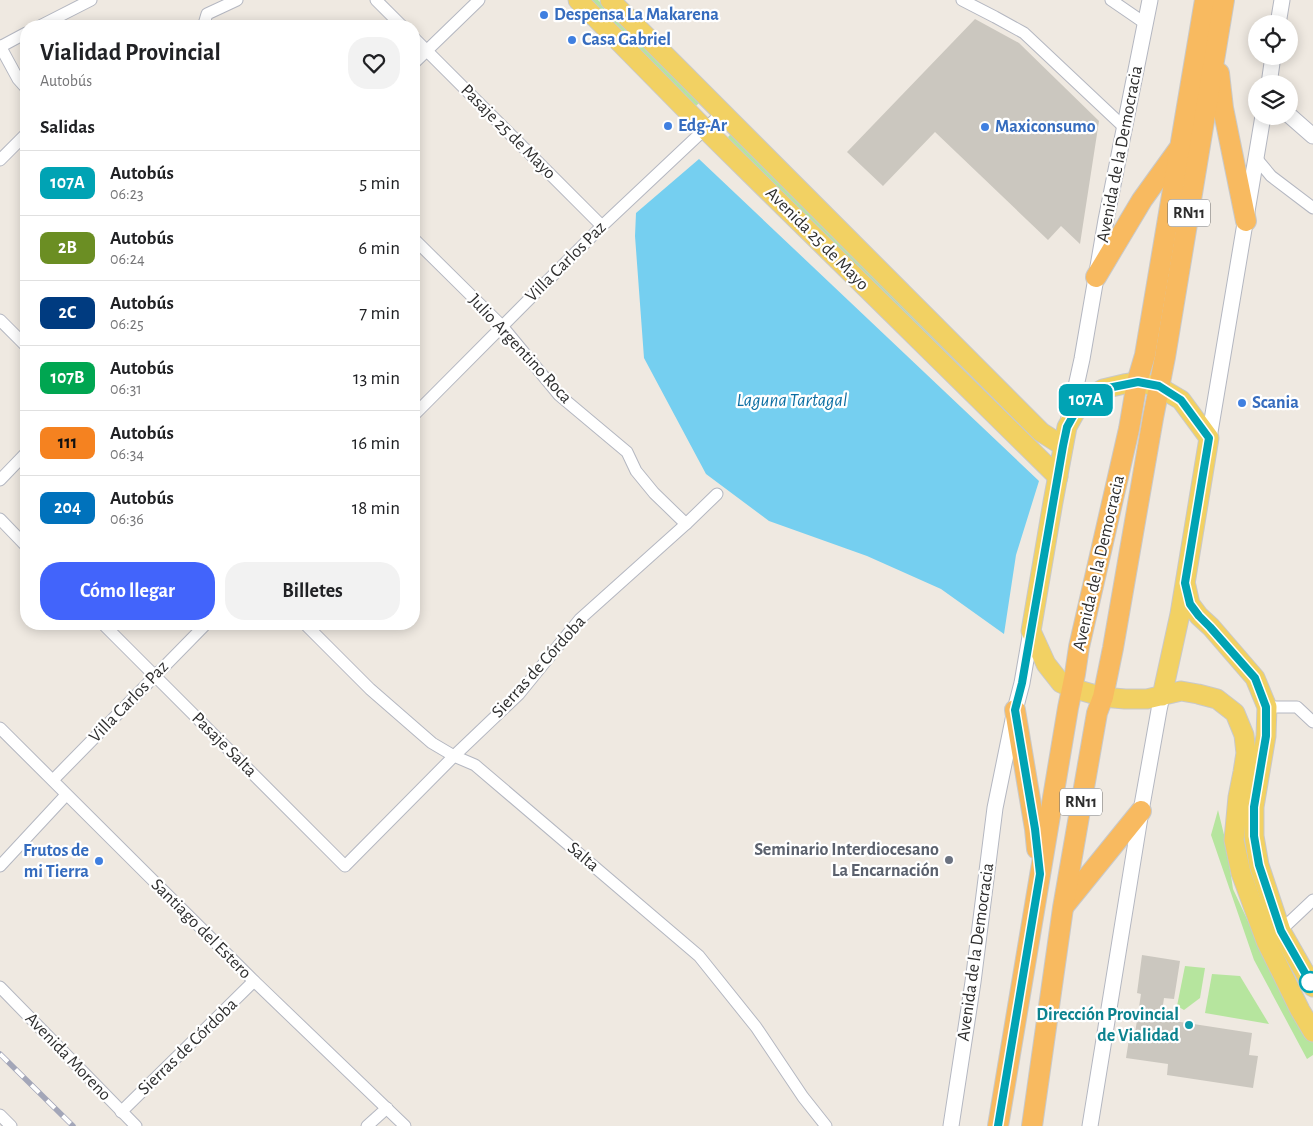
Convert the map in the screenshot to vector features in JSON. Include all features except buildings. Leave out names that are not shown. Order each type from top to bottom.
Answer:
[{"type":"highway","name":"Avenida de la Democracia","points":[[998,1126],[1079,646],[1145,355],[1205,0]]},
{"type":"highway","name":"Avenida de la Democracia","points":[[1032,1126],[1063,908],[1097,713],[1103,697],[1168,338],[1224,0]]},
{"type":"highway","name":"RN11","points":[[1218,38],[1219,78],[1223,108],[1246,221]]},
{"type":"highway","points":[[1096,277],[1142,200],[1180,146]]},
{"type":"highway","points":[[1015,710],[1035,829],[1040,874]]},
{"type":"highway","points":[[1063,908],[1141,811]]},
{"type":"main road","name":"Avenida 25 de Mayo","points":[[578,0],[705,129],[1058,476]]},
{"type":"main road","name":"Avenida 25 de Mayo","points":[[610,0],[1041,432],[1063,446]]},
{"type":"main road","points":[[1209,438],[1181,400],[1159,386],[1138,382],[1103,389],[1086,399],[1077,409],[1067,427],[1031,631],[1046,664],[1061,683],[1072,688],[1103,697],[1125,699],[1147,699],[1181,691],[1217,699],[1235,713],[1244,735],[1246,752],[1238,797],[1234,840],[1242,873],[1274,936],[1313,987]]},
{"type":"main road","name":"RN11","points":[[1162,696],[1185,583],[1209,438]]},
{"type":"main road","points":[[1185,583],[1190,604],[1255,678],[1266,707],[1266,736],[1254,807],[1254,836],[1274,936],[1300,1010],[1313,1032]]},
{"type":"street","points":[[52,20],[91,0]]},
{"type":"street","points":[[205,20],[207,14],[237,0]]},
{"type":"street","points":[[376,0],[396,20]]},
{"type":"street","points":[[420,57],[478,0]]},
{"type":"street","points":[[962,0],[1024,33],[1126,129]]},
{"type":"street","points":[[1111,0],[1146,24]]},
{"type":"street","name":"Avenida de la Democracia","points":[[1067,427],[1082,359],[1106,220],[1126,129],[1150,0]]},
{"type":"street","points":[[1280,15],[1282,0]]},
{"type":"street","points":[[20,37],[0,47],[20,81]]},
{"type":"street","name":"Pasaje 25 de Mayo","points":[[420,44],[602,226]]},
{"type":"street","name":"Villa Carlos Paz","points":[[420,408],[602,226],[722,113]]},
{"type":"street","points":[[1298,123],[1313,136]]},
{"type":"street","name":"RN11","points":[[1209,438],[1262,125]]},
{"type":"street","points":[[0,160],[20,140]]},
{"type":"street","points":[[1256,158],[1271,176],[1313,208]]},
{"type":"street","name":"Julio Argentino Roca","points":[[420,245],[502,326],[559,396],[627,452],[636,471],[654,493],[686,524]]},
{"type":"street","points":[[0,320],[20,340]]},
{"type":"street","points":[[0,480],[20,458]]},
{"type":"street","name":"Sierras de Córdoba","points":[[345,866],[454,756],[519,694],[580,619],[717,494]]},
{"type":"street","points":[[0,519],[20,540]]},
{"type":"street","name":"Pasaje Salta","points":[[109,630],[345,866]]},
{"type":"street","name":"Villa Carlos Paz","points":[[53,780],[200,630]]},
{"type":"street","name":"Salta","points":[[311,630],[370,689],[432,743],[454,756],[475,765],[699,956],[756,1027],[802,1097],[826,1126]]},
{"type":"street","name":"Avenida de la Democracia","points":[[951,1126],[973,982],[995,808],[1022,683],[1031,631]]},
{"type":"street","name":"RN11","points":[[1090,1126],[1141,811],[1162,696]]},
{"type":"street","points":[[1266,707],[1297,707],[1313,722]]},
{"type":"street","name":"Santiago del Estero","points":[[0,728],[254,981],[405,1126]]},
{"type":"street","points":[[0,866],[66,795]]},
{"type":"street","points":[[1274,936],[1313,900]]},
{"type":"street","name":"Sierras de Córdoba","points":[[121,1112],[254,981]]},
{"type":"street","name":"Avenida Moreno","points":[[0,988],[136,1126]]},
{"type":"street","points":[[367,1126],[387,1108]]},
{"type":"street","points":[[0,1115],[11,1126]]},
{"type":"green space","points":[[587,0],[598,0],[700,102],[694,108]]},
{"type":"green space","points":[[731,134],[1036,440],[729,139],[728,137]]},
{"type":"green space","points":[[1218,810],[1226,843],[1233,889],[1267,962],[1313,1042],[1313,1055],[1307,1059],[1254,960],[1211,835]]},
{"type":"green space","points":[[1185,966],[1205,968],[1200,998],[1184,1010],[1177,1006]]},
{"type":"green space","points":[[1212,974],[1240,976],[1269,1024],[1205,1013]]},
{"type":"water","name":"Laguna Tartagal","points":[[699,159],[1039,481],[1016,555],[1004,634],[941,589],[867,556],[769,521],[706,474],[644,358],[635,236],[636,213]]},
{"type":"railway","points":[[0,1054],[73,1126]]},
{"type":"bus line","name":"107A","points":[[998,1126],[1040,874],[1035,829],[1015,710],[1022,683],[1067,427],[1077,409],[1086,399],[1103,389],[1138,382],[1159,386],[1181,400],[1209,438],[1185,583],[1190,604],[1255,678],[1266,707],[1266,736],[1254,807],[1254,836],[1259,865],[1281,931],[1313,987]]},
{"type":"place","name":"Despensa La Makarena","points":[[544,15]]},
{"type":"place","name":"Casa Gabriel","points":[[572,40]]},
{"type":"place","name":"Edg-Ar","points":[[668,126]]},
{"type":"place","name":"Maxiconsumo","points":[[985,127]]},
{"type":"place","name":"Scania","points":[[1242,403]]},
{"type":"place","name":"Seminario Interdiocesano La Encarnación","points":[[949,860]]},
{"type":"place","name":"Frutos de mi Tierra","points":[[99,861]]},
{"type":"place","name":"Dirección Provincial de Vialidad","points":[[1189,1025]]}]
